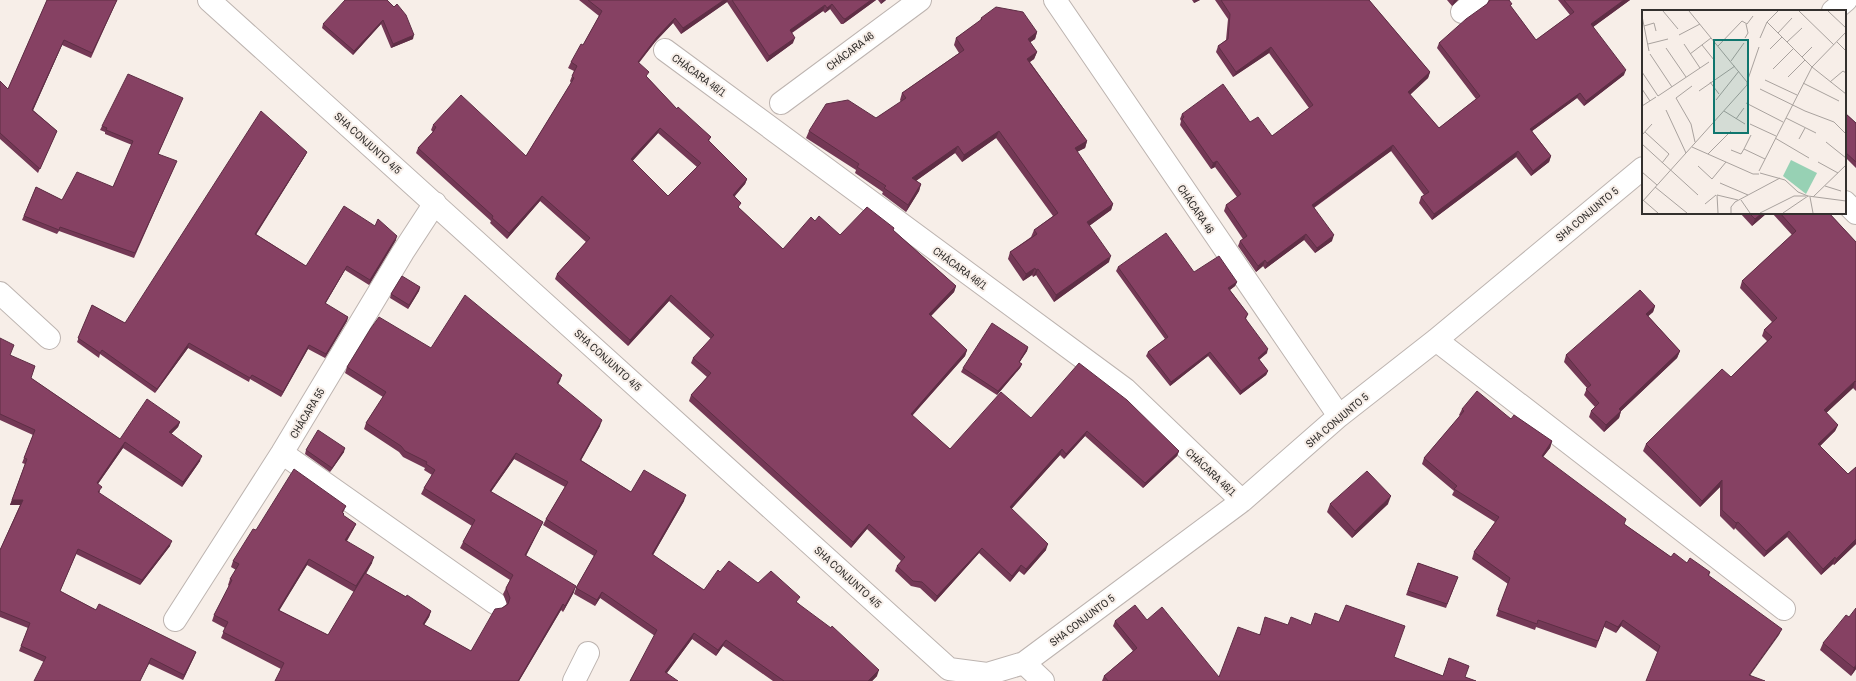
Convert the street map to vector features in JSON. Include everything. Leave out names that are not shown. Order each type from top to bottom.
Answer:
[{"type":"street","name":"SHA CONJUNTO 4/5","points":[[209,0],[949,669],[987,674],[1024,662]]},
{"type":"street","name":"CHÁCARA 46","points":[[781,103],[920,0]]},
{"type":"street","name":"CHÁCARA 46","points":[[1055,0],[1339,416]]},
{"type":"street","points":[[1834,10],[1846,0]]},
{"type":"street","name":"CHÁCARA 46/1","points":[[665,50],[1125,389],[1242,501]]},
{"type":"street","name":"SHA CONJUNTO 5","points":[[1024,662],[1242,501],[1339,416],[1436,340],[1642,169]]},
{"type":"street","points":[[1846,203],[1856,212]]},
{"type":"street","name":"CHÁCARA 55","points":[[175,620],[282,453],[399,259],[435,204]]},
{"type":"street","points":[[0,293],[49,338]]},
{"type":"street","points":[[1436,340],[1784,609]]},
{"type":"street","points":[[282,453],[495,603]]},
{"type":"street","points":[[574,681],[588,653]]},
{"type":"street","points":[[1024,662],[1043,681]]},
{"type":"building","points":[[47,0],[117,0],[92,53],[64,40],[32,110],[57,131],[40,169],[0,133],[0,81],[8,89]]},
{"type":"building","points":[[345,0],[387,0],[394,7],[397,4],[406,15],[414,35],[393,44],[383,20],[354,51],[323,24]]},
{"type":"building","points":[[588,0],[724,0],[683,28],[675,18],[657,37],[638,62],[649,72],[646,76],[677,109],[678,107],[711,137],[708,140],[747,179],[733,195],[741,203],[738,207],[783,249],[811,217],[815,221],[819,216],[840,235],[867,207],[894,228],[893,230],[956,286],[929,314],[967,350],[911,414],[950,449],[1001,392],[1031,418],[1079,363],[1127,400],[1179,451],[1145,483],[1087,431],[1066,454],[1062,449],[1010,507],[1048,544],[1026,569],[1021,565],[1012,576],[982,548],[937,596],[922,582],[913,581],[897,566],[905,557],[869,524],[853,542],[691,395],[711,373],[693,358],[714,335],[671,295],[630,340],[557,274],[590,238],[542,196],[509,233],[492,218],[493,216],[418,148],[433,132],[436,127],[433,125],[461,95],[526,156],[574,78],[572,76],[577,66],[571,62],[581,44],[583,45],[602,11]],"holes":[[[660,128],[701,163],[668,196],[631,159]]]},
{"type":"building","points":[[732,0],[871,0],[845,19],[832,4],[827,8],[825,5],[790,30],[795,38],[769,56]]},
{"type":"building","points":[[1221,0],[1369,0],[1430,72],[1408,92],[1439,128],[1480,96],[1439,43],[1490,0],[1509,0],[1512,4],[1510,5],[1536,40],[1574,12],[1564,0],[1624,0],[1591,24],[1626,70],[1586,101],[1580,93],[1530,129],[1551,156],[1533,171],[1518,151],[1434,214],[1421,197],[1429,192],[1393,145],[1312,205],[1334,235],[1317,248],[1306,234],[1267,263],[1265,260],[1258,266],[1240,241],[1247,236],[1226,205],[1241,194],[1217,161],[1213,163],[1182,119],[1184,117],[1182,114],[1223,84],[1250,122],[1258,117],[1272,136],[1313,105],[1271,47],[1236,72],[1218,46],[1228,39],[1230,14]]},
{"type":"building","points":[[996,7],[1023,12],[1037,32],[1028,39],[1037,52],[1027,59],[1087,141],[1075,148],[1113,204],[1087,222],[1111,256],[1056,295],[1038,269],[1036,270],[1035,268],[1026,274],[1010,252],[1037,234],[1034,230],[1058,213],[999,131],[964,155],[958,146],[912,178],[921,184],[908,205],[884,188],[886,186],[857,167],[859,164],[809,131],[826,104],[848,100],[876,118],[906,98],[902,93],[964,50],[956,38]]},
{"type":"building","points":[[128,74],[183,98],[158,154],[177,161],[135,253],[60,227],[59,230],[24,216],[36,187],[62,200],[77,172],[113,187],[133,141],[106,130],[107,128],[102,126]]},
{"type":"building","points":[[261,111],[307,152],[255,234],[306,266],[344,206],[375,226],[378,219],[397,236],[370,280],[347,266],[325,303],[348,317],[326,354],[309,345],[283,392],[252,375],[250,378],[189,343],[157,389],[102,350],[100,353],[78,338],[92,305],[125,323]]},
{"type":"building","points":[[1846,114],[1856,123],[1856,162],[1846,153]]},
{"type":"building","points":[[1750,214],[1761,214],[1755,219]]},
{"type":"building","points":[[1781,214],[1830,214],[1856,242],[1856,382],[1855,381],[1824,410],[1838,425],[1818,444],[1848,474],[1856,467],[1856,539],[1836,559],[1835,557],[1823,569],[1789,531],[1766,551],[1738,522],[1736,523],[1722,510],[1722,480],[1702,501],[1646,444],[1722,369],[1731,377],[1772,337],[1764,330],[1777,318],[1742,281],[1796,231]]},
{"type":"building","points":[[1166,233],[1194,272],[1219,256],[1237,282],[1228,288],[1248,314],[1245,318],[1268,349],[1258,358],[1268,371],[1241,391],[1210,352],[1171,382],[1148,352],[1168,337],[1118,267]]},
{"type":"building","points":[[402,276],[420,287],[409,305],[391,294]]},
{"type":"building","points":[[1640,290],[1655,306],[1646,314],[1680,351],[1619,409],[1621,411],[1606,425],[1591,411],[1599,403],[1586,389],[1591,385],[1566,355]]},
{"type":"building","points":[[465,295],[562,375],[557,383],[602,420],[580,460],[631,492],[644,470],[686,495],[652,554],[704,590],[718,570],[720,572],[729,561],[758,583],[771,571],[800,597],[796,602],[831,628],[832,626],[879,670],[868,681],[784,681],[726,640],[718,650],[694,633],[665,672],[678,681],[630,681],[657,630],[602,592],[597,600],[576,588],[597,551],[546,519],[568,482],[516,453],[490,491],[543,522],[525,555],[576,586],[565,606],[563,604],[518,681],[275,681],[284,663],[223,632],[228,622],[214,615],[232,580],[230,579],[239,564],[233,561],[253,529],[256,530],[294,469],[346,506],[342,512],[344,514],[343,515],[356,524],[345,540],[374,557],[356,586],[309,559],[278,610],[328,635],[365,573],[406,597],[407,595],[431,611],[423,624],[471,651],[495,609],[502,608],[508,604],[510,598],[506,588],[513,575],[463,542],[475,520],[424,488],[435,470],[426,464],[427,462],[405,451],[401,446],[366,423],[386,392],[347,367],[379,317],[431,348]]},
{"type":"building","points":[[992,323],[1028,347],[1019,362],[1022,364],[998,391],[963,368]]},
{"type":"building","points":[[0,338],[14,345],[10,355],[35,366],[31,378],[120,439],[147,399],[180,422],[169,432],[202,456],[183,482],[125,442],[97,483],[102,487],[98,492],[172,541],[142,580],[78,549],[60,591],[96,610],[99,604],[196,652],[184,675],[151,658],[140,681],[34,681],[46,657],[21,646],[30,623],[0,611],[0,550],[23,500],[12,500],[27,459],[24,458],[35,430],[0,414]]},
{"type":"building","points":[[1477,391],[1511,419],[1514,415],[1552,441],[1542,456],[1626,519],[1624,524],[1671,557],[1674,553],[1687,563],[1690,558],[1710,572],[1708,575],[1782,629],[1749,675],[1765,681],[1646,681],[1660,646],[1623,620],[1618,627],[1606,621],[1598,641],[1538,620],[1537,624],[1498,610],[1510,578],[1474,552],[1499,517],[1454,489],[1457,486],[1424,458],[1464,411],[1462,409]]},
{"type":"building","points":[[318,430],[345,448],[332,468],[306,450]]},
{"type":"building","points":[[1367,471],[1391,496],[1355,531],[1330,504]]},
{"type":"building","points":[[1418,563],[1458,577],[1447,604],[1408,591]]},
{"type":"building","points":[[1135,605],[1147,620],[1162,607],[1219,677],[1238,627],[1260,635],[1265,617],[1288,625],[1291,617],[1311,625],[1315,613],[1339,622],[1346,605],[1405,626],[1394,657],[1443,676],[1449,658],[1469,666],[1465,677],[1476,681],[1108,681],[1104,676],[1137,648],[1115,621]]},
{"type":"building","points":[[1856,608],[1856,665],[1854,668],[1823,643],[1846,615],[1849,617]]}]
